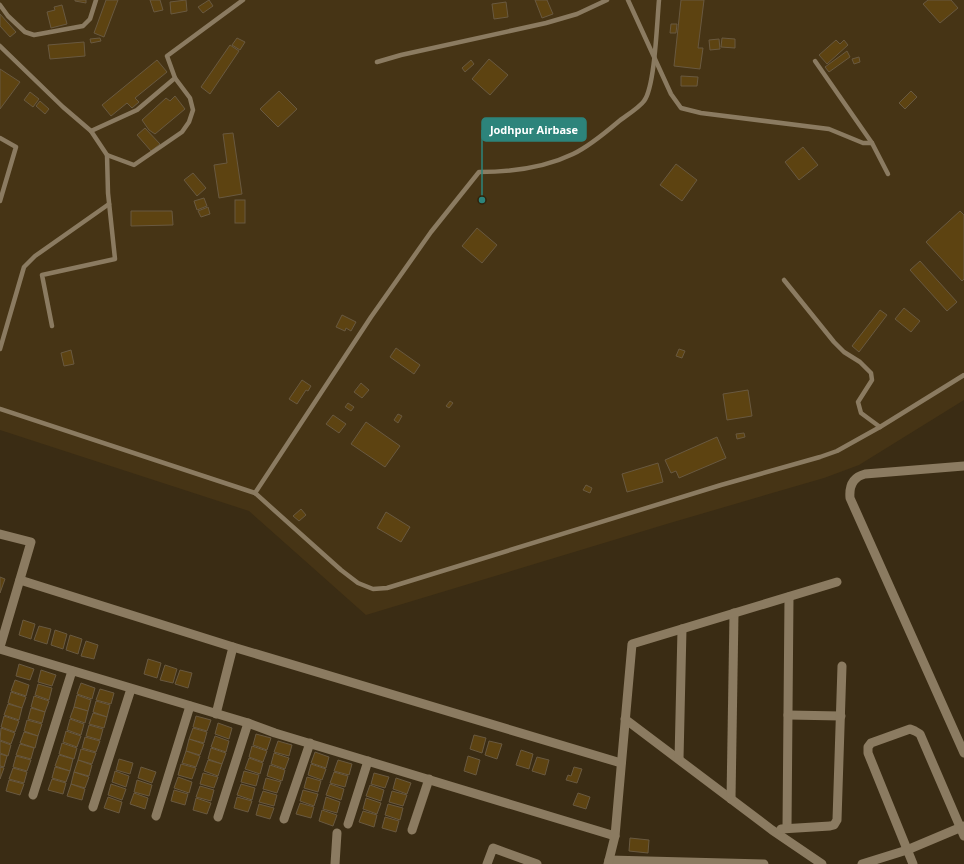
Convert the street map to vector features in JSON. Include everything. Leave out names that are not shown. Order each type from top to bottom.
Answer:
[{"type":"street","points":[[964,466],[865,474],[855,478],[850,487],[850,498],[964,752]]},
{"type":"street","points":[[0,534],[31,542],[0,648],[615,836]]},
{"type":"street","points":[[20,580],[233,647],[621,763]]},
{"type":"street","points":[[764,864],[609,862],[615,836],[632,644],[837,582]]},
{"type":"street","points":[[787,828],[789,597]]},
{"type":"street","points":[[732,799],[734,613]]},
{"type":"street","points":[[679,759],[682,629]]},
{"type":"street","points":[[216,714],[233,647]]},
{"type":"street","points":[[772,830],[830,826],[834,825],[837,820],[842,666]]},
{"type":"street","points":[[33,795],[72,671]]},
{"type":"street","points":[[93,807],[131,689]]},
{"type":"street","points":[[156,816],[190,706]]},
{"type":"street","points":[[788,715],[840,716]]},
{"type":"street","points":[[625,719],[772,830],[822,864]]},
{"type":"street","points":[[218,817],[248,723]]},
{"type":"street","points":[[862,864],[907,850],[963,830],[920,734],[910,729],[876,740],[868,747],[868,753],[907,850],[913,864]]},
{"type":"street","points":[[284,819],[310,743]]},
{"type":"street","points":[[348,824],[368,761]]},
{"type":"street","points":[[412,830],[429,779]]},
{"type":"street","points":[[335,864],[337,833]]},
{"type":"street","points":[[487,864],[493,848],[537,864]]},
{"type":"lane","points":[[0,5],[8,16],[25,32],[34,35],[83,26],[90,19],[96,0]]},
{"type":"lane","points":[[107,155],[134,165],[182,132],[189,122],[193,110],[190,98],[175,78],[167,56],[243,0]]},
{"type":"lane","points":[[377,62],[401,55],[577,14],[607,0]]},
{"type":"lane","points":[[628,0],[671,94],[681,108],[701,113],[829,129],[863,143],[872,143]]},
{"type":"lane","points":[[255,492],[371,317],[431,232],[479,172],[501,172],[542,166],[574,154],[600,136],[644,101],[649,86],[654,59],[659,0]]},
{"type":"lane","points":[[0,46],[63,107],[91,131],[107,155],[109,204],[115,259],[42,275],[52,326]]},
{"type":"lane","points":[[815,61],[872,143],[888,174]]},
{"type":"lane","points":[[91,131],[137,110],[175,78]]},
{"type":"lane","points":[[0,138],[16,147],[0,201]]},
{"type":"lane","points":[[0,349],[24,267],[35,256],[109,204]]},
{"type":"lane","points":[[784,280],[834,342],[844,352],[860,362],[871,373],[872,380],[858,402],[861,413],[880,427]]},
{"type":"lane","points":[[0,409],[255,492],[341,570],[358,583],[374,589],[387,588],[721,485],[837,451],[880,427],[964,375]]},
{"type":"shaded area","points":[[0,0],[964,0],[964,400],[859,465],[824,478],[366,615],[249,511],[0,430]]},
{"type":"building","points":[[86,0],[86,3],[75,1]]},
{"type":"building","points":[[106,0],[118,0],[104,37],[94,33]]},
{"type":"building","points":[[150,0],[160,0],[163,10],[154,12]]},
{"type":"building","points":[[186,0],[187,11],[171,14],[170,2]]},
{"type":"building","points":[[209,0],[213,6],[203,13],[198,7]]},
{"type":"building","points":[[535,0],[547,0],[553,14],[542,18]]},
{"type":"building","points":[[681,0],[704,0],[698,48],[703,48],[700,69],[674,66]]},
{"type":"building","points":[[928,0],[951,0],[958,8],[940,23],[923,4]]},
{"type":"building","points":[[506,2],[508,17],[494,19],[492,4]]},
{"type":"building","points":[[62,5],[67,24],[51,28],[47,12],[55,10],[54,7]]},
{"type":"building","points":[[0,14],[16,32],[10,37],[0,26]]},
{"type":"building","points":[[671,24],[677,24],[676,33],[670,33]]},
{"type":"building","points":[[100,38],[101,41],[91,43],[90,39]]},
{"type":"building","points":[[237,38],[245,42],[240,50],[232,45]]},
{"type":"building","points":[[722,38],[735,39],[735,48],[721,47]]},
{"type":"building","points":[[719,39],[720,49],[710,50],[709,40]]},
{"type":"building","points":[[836,40],[840,44],[844,40],[848,45],[827,64],[819,55]]},
{"type":"building","points":[[84,42],[85,56],[50,59],[48,45]]},
{"type":"building","points":[[230,45],[239,51],[210,94],[201,87]]},
{"type":"building","points":[[847,51],[850,57],[829,72],[825,67]]},
{"type":"building","points":[[859,57],[860,62],[854,64],[852,59]]},
{"type":"building","points":[[489,59],[508,75],[490,95],[472,79]]},
{"type":"building","points":[[157,60],[167,72],[135,98],[139,102],[132,108],[127,103],[111,116],[102,105]]},
{"type":"building","points":[[471,60],[474,64],[465,72],[462,68]]},
{"type":"building","points":[[0,69],[20,82],[0,109]]},
{"type":"building","points":[[681,76],[698,77],[697,86],[681,86]]},
{"type":"building","points":[[279,91],[297,109],[278,127],[260,109]]},
{"type":"building","points":[[911,91],[917,97],[905,109],[899,103]]},
{"type":"building","points":[[30,92],[39,99],[33,107],[24,100]]},
{"type":"building","points":[[175,96],[185,109],[155,134],[149,130],[142,120],[166,98],[170,101]]},
{"type":"building","points":[[40,101],[49,109],[45,114],[36,106]]},
{"type":"building","points":[[145,128],[160,144],[151,151],[137,135]]},
{"type":"building","points":[[233,133],[242,194],[219,198],[214,165],[227,163],[223,134]]},
{"type":"building","points":[[803,147],[818,165],[799,180],[785,162]]},
{"type":"building","points":[[676,164],[697,180],[682,201],[660,185]]},
{"type":"building","points":[[193,173],[206,188],[197,196],[184,180]]},
{"type":"building","points":[[204,198],[207,206],[197,210],[194,201]]},
{"type":"building","points":[[235,200],[245,200],[245,223],[235,223]]},
{"type":"building","points":[[208,207],[210,214],[201,217],[198,211]]},
{"type":"building","points":[[131,211],[172,211],[173,225],[131,226]]},
{"type":"building","points":[[960,211],[964,215],[964,279],[962,281],[926,242]]},
{"type":"building","points":[[477,228],[497,245],[482,263],[462,246]]},
{"type":"building","points":[[920,261],[957,302],[947,311],[910,270]]},
{"type":"building","points":[[904,308],[920,321],[911,332],[895,319]]},
{"type":"building","points":[[880,310],[887,315],[859,352],[852,346]]},
{"type":"building","points":[[342,315],[356,322],[351,331],[346,328],[345,331],[336,327]]},
{"type":"building","points":[[396,348],[420,365],[414,374],[390,357]]},
{"type":"building","points":[[679,349],[685,351],[682,358],[676,356]]},
{"type":"building","points":[[71,350],[74,364],[64,366],[61,353]]},
{"type":"building","points":[[302,380],[311,386],[308,391],[306,390],[297,404],[289,399]]},
{"type":"building","points":[[361,383],[369,390],[362,398],[354,392]]},
{"type":"building","points":[[748,390],[752,416],[727,420],[723,394]]},
{"type":"building","points":[[450,401],[453,403],[449,408],[446,406]]},
{"type":"building","points":[[348,403],[354,407],[351,411],[345,407]]},
{"type":"building","points":[[398,414],[402,416],[398,423],[394,420]]},
{"type":"building","points":[[333,415],[346,424],[339,433],[326,424]]},
{"type":"building","points":[[366,422],[400,446],[385,467],[351,444]]},
{"type":"building","points":[[744,433],[745,437],[737,439],[736,434]]},
{"type":"building","points":[[717,437],[726,458],[679,478],[676,471],[671,473],[665,460]]},
{"type":"building","points":[[658,463],[663,482],[627,492],[622,474]]},
{"type":"building","points":[[586,485],[592,488],[590,493],[583,490]]},
{"type":"building","points":[[301,509],[306,515],[299,521],[293,516]]},
{"type":"building","points":[[386,512],[410,527],[401,542],[377,528]]},
{"type":"building","points":[[0,577],[5,579],[0,593]]},
{"type":"building","points":[[23,620],[35,624],[31,639],[19,635]]},
{"type":"building","points":[[39,626],[51,629],[47,644],[34,640]]},
{"type":"building","points":[[55,630],[67,634],[63,649],[51,645]]},
{"type":"building","points":[[70,635],[82,639],[78,654],[66,650]]},
{"type":"building","points":[[86,641],[98,645],[94,659],[81,656]]},
{"type":"building","points":[[148,659],[161,663],[157,678],[144,674]]},
{"type":"building","points":[[19,664],[34,669],[30,680],[16,676]]},
{"type":"building","points":[[165,665],[177,669],[173,683],[160,680]]},
{"type":"building","points":[[41,670],[56,675],[52,686],[38,682]]},
{"type":"building","points":[[180,670],[192,673],[188,688],[175,684]]},
{"type":"building","points":[[15,680],[29,685],[26,696],[11,691]]},
{"type":"building","points":[[81,683],[95,688],[92,699],[77,694]]},
{"type":"building","points":[[38,684],[52,688],[49,700],[35,695]]},
{"type":"building","points":[[100,689],[114,693],[111,704],[96,700]]},
{"type":"building","points":[[11,692],[26,697],[22,708],[8,703]]},
{"type":"building","points":[[77,695],[91,700],[88,711],[74,707]]},
{"type":"building","points":[[34,696],[49,701],[45,712],[31,707]]},
{"type":"building","points":[[96,701],[110,705],[107,717],[93,712]]},
{"type":"building","points":[[8,704],[22,708],[19,720],[4,715]]},
{"type":"building","points":[[74,707],[88,711],[85,723],[70,718]]},
{"type":"building","points":[[31,708],[45,712],[42,723],[28,719]]},
{"type":"building","points":[[93,713],[107,717],[104,728],[89,724]]},
{"type":"building","points":[[4,716],[19,721],[15,732],[1,727]]},
{"type":"building","points":[[196,716],[211,720],[207,731],[193,727]]},
{"type":"building","points":[[70,719],[84,724],[81,735],[67,730]]},
{"type":"building","points":[[27,720],[42,724],[38,736],[24,731]]},
{"type":"building","points":[[218,723],[232,728],[229,739],[215,734]]},
{"type":"building","points":[[89,725],[103,729],[100,740],[86,736]]},
{"type":"building","points":[[1,728],[15,733],[11,744],[0,740]]},
{"type":"building","points":[[193,728],[207,732],[204,743],[189,739]]},
{"type":"building","points":[[66,731],[81,736],[77,747],[63,742]]},
{"type":"building","points":[[24,732],[38,736],[35,748],[20,743]]},
{"type":"building","points":[[256,734],[271,738],[267,750],[253,745]]},
{"type":"building","points":[[474,735],[486,738],[482,753],[470,749]]},
{"type":"building","points":[[215,736],[229,741],[226,752],[211,747]]},
{"type":"building","points":[[85,737],[100,741],[96,752],[82,748]]},
{"type":"building","points":[[189,739],[204,744],[200,755],[186,751]]},
{"type":"building","points":[[0,741],[11,745],[8,756],[0,753]]},
{"type":"building","points":[[278,741],[292,745],[289,756],[274,752]]},
{"type":"building","points":[[489,741],[502,744],[497,759],[485,755]]},
{"type":"building","points":[[62,743],[77,748],[74,759],[59,754]]},
{"type":"building","points":[[20,744],[34,748],[31,759],[16,755]]},
{"type":"building","points":[[252,746],[267,751],[263,762],[249,757]]},
{"type":"building","points":[[211,748],[226,753],[222,764],[208,759]]},
{"type":"building","points":[[81,749],[96,753],[92,764],[78,760]]},
{"type":"building","points":[[521,750],[533,754],[529,769],[516,765]]},
{"type":"building","points":[[186,751],[200,756],[196,767],[182,763]]},
{"type":"building","points":[[315,752],[329,757],[326,768],[311,763]]},
{"type":"building","points":[[274,753],[289,758],[285,769],[271,764]]},
{"type":"building","points":[[0,754],[7,756],[4,767],[0,766]]},
{"type":"building","points":[[59,755],[73,759],[70,771],[55,766]]},
{"type":"building","points":[[16,756],[31,760],[27,771],[13,767]]},
{"type":"building","points":[[468,756],[480,760],[476,775],[464,771]]},
{"type":"building","points":[[537,757],[549,760],[545,775],[532,771]]},
{"type":"building","points":[[249,758],[263,763],[260,774],[245,769]]},
{"type":"building","points":[[119,759],[133,763],[130,774],[116,770]]},
{"type":"building","points":[[78,760],[92,765],[89,776],[74,772]]},
{"type":"building","points":[[208,760],[222,764],[218,776],[204,771]]},
{"type":"building","points":[[338,760],[352,764],[349,775],[334,771]]},
{"type":"building","points":[[181,764],[196,768],[192,779],[178,775]]},
{"type":"building","points":[[311,764],[326,769],[322,780],[308,775]]},
{"type":"building","points":[[270,765],[285,770],[282,781],[267,776]]},
{"type":"building","points":[[0,767],[4,768],[0,779]]},
{"type":"building","points":[[55,767],[70,771],[66,782],[52,778]]},
{"type":"building","points":[[141,767],[156,772],[152,783],[138,778]]},
{"type":"building","points":[[574,767],[582,769],[577,783],[566,780],[568,775],[571,776]]},
{"type":"building","points":[[13,768],[27,772],[24,783],[9,779]]},
{"type":"building","points":[[115,771],[129,776],[126,787],[112,782]]},
{"type":"building","points":[[244,771],[259,775],[256,786],[241,782]]},
{"type":"building","points":[[74,772],[89,777],[85,788],[71,784]]},
{"type":"building","points":[[334,772],[348,776],[345,787],[330,783]]},
{"type":"building","points":[[203,773],[218,777],[214,788],[200,784]]},
{"type":"building","points":[[374,773],[389,777],[385,788],[371,784]]},
{"type":"building","points":[[178,777],[192,782],[189,793],[174,788]]},
{"type":"building","points":[[307,777],[321,781],[318,792],[304,788]]},
{"type":"building","points":[[266,778],[281,782],[277,793],[263,789]]},
{"type":"building","points":[[396,778],[411,783],[407,794],[393,789]]},
{"type":"building","points":[[52,779],[66,783],[63,794],[48,790]]},
{"type":"building","points":[[9,780],[24,784],[20,795],[6,791]]},
{"type":"building","points":[[137,780],[152,785],[149,796],[134,792]]},
{"type":"building","points":[[71,784],[85,789],[82,800],[67,796]]},
{"type":"building","points":[[111,784],[126,789],[122,800],[108,795]]},
{"type":"building","points":[[241,784],[255,788],[252,800],[237,795]]},
{"type":"building","points":[[330,784],[344,789],[341,800],[326,795]]},
{"type":"building","points":[[370,785],[384,790],[381,801],[366,796]]},
{"type":"building","points":[[200,786],[214,790],[211,801],[196,797]]},
{"type":"building","points":[[174,790],[188,794],[185,805],[171,801]]},
{"type":"building","points":[[303,790],[318,794],[314,806],[300,801]]},
{"type":"building","points":[[263,791],[277,795],[274,806],[259,802]]},
{"type":"building","points":[[392,791],[407,795],[403,806],[389,802]]},
{"type":"building","points":[[134,793],[148,798],[145,809],[130,804]]},
{"type":"building","points":[[578,793],[590,797],[586,809],[573,805]]},
{"type":"building","points":[[108,797],[122,802],[119,813],[104,808]]},
{"type":"building","points":[[237,797],[252,801],[248,812],[234,808]]},
{"type":"building","points":[[326,797],[340,802],[337,813],[323,809]]},
{"type":"building","points":[[196,798],[211,803],[207,814],[193,810]]},
{"type":"building","points":[[366,798],[381,803],[377,814],[363,809]]},
{"type":"building","points":[[300,803],[314,807],[311,818],[296,814]]},
{"type":"building","points":[[259,804],[274,808],[270,819],[256,815]]},
{"type":"building","points":[[388,804],[403,808],[400,820],[385,815]]},
{"type":"building","points":[[322,810],[337,815],[333,826],[319,821]]},
{"type":"building","points":[[363,811],[377,815],[374,827],[359,822]]},
{"type":"building","points":[[385,817],[399,821],[396,832],[382,828]]},
{"type":"building","points":[[630,838],[649,840],[648,853],[629,851]]},
{"type":"place","name":"Jodhpur Airbase","points":[[482,200]]}]
